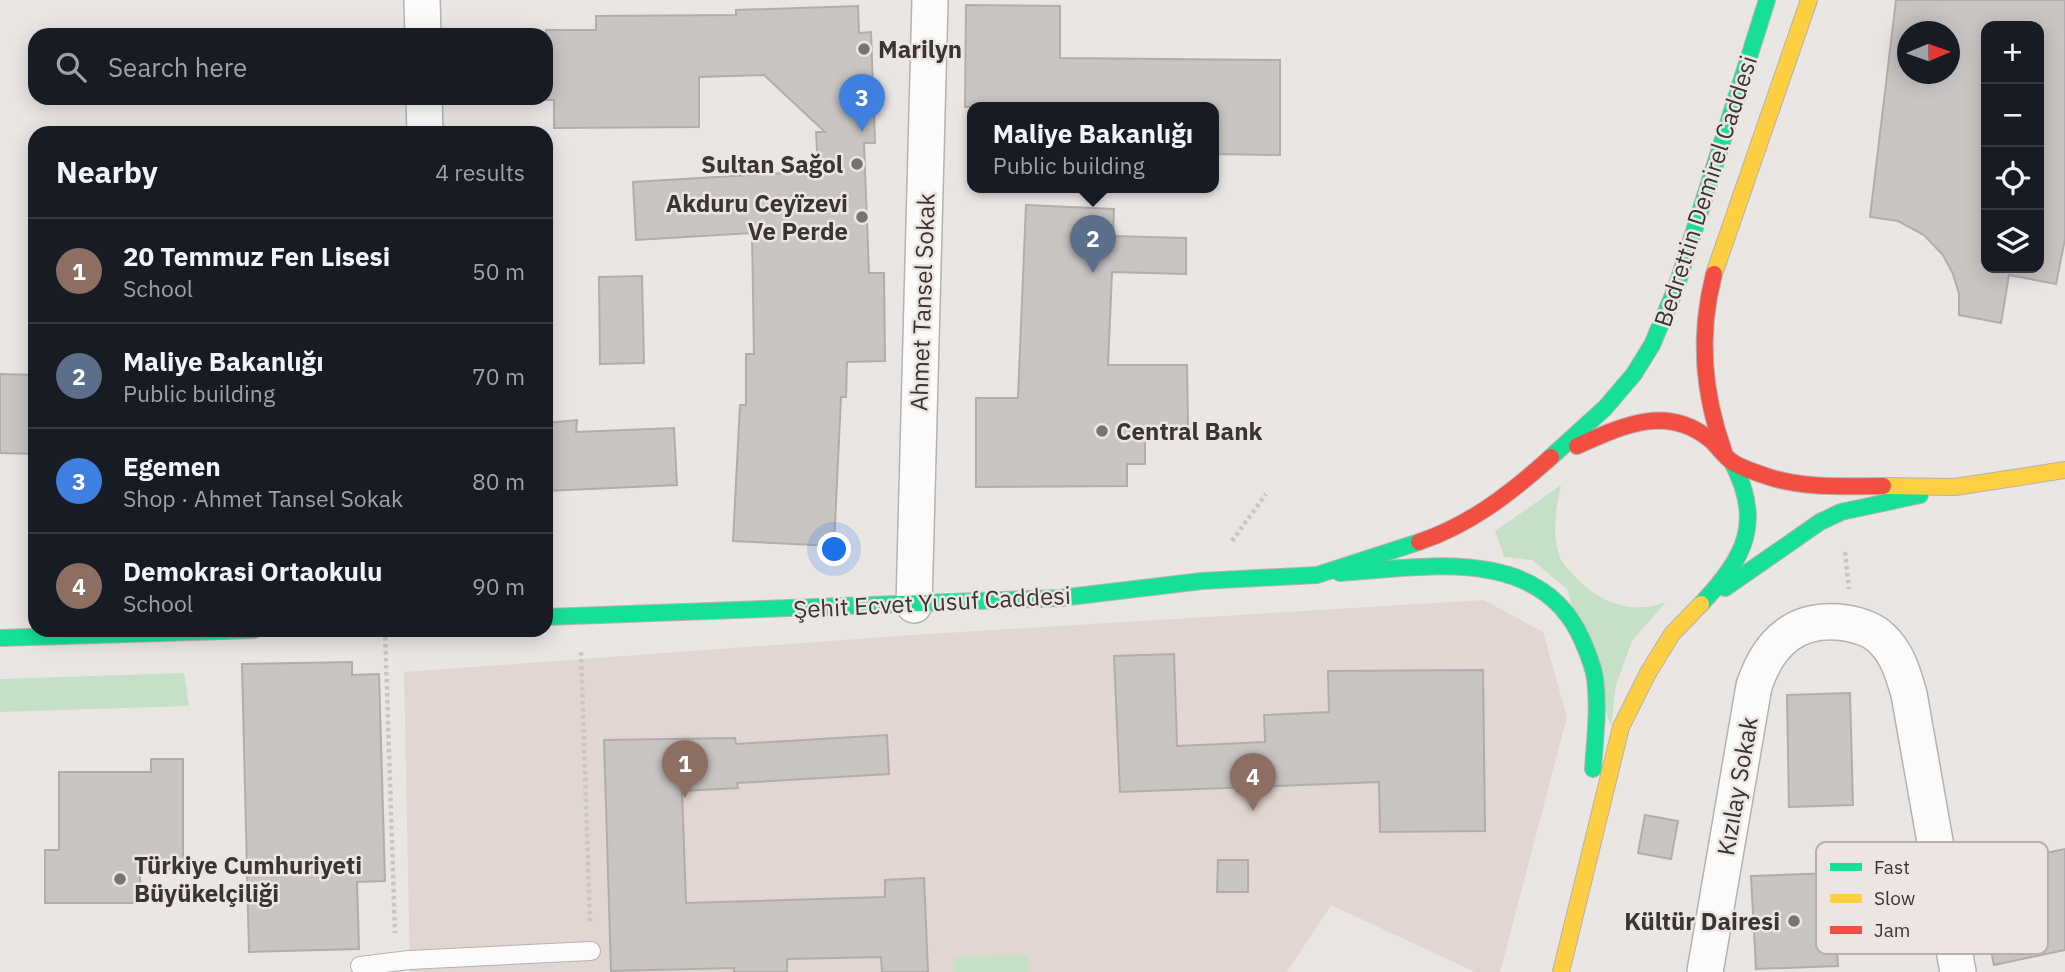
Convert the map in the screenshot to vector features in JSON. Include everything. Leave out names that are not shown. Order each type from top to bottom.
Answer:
[{"type":"main road","name":"Bedrettin Demirel Caddesi","points":[[1317,575],[1436,537],[1477,516],[1521,484],[1605,408],[1634,374],[1657,336],[1676,288],[1767,0]]},
{"type":"main road","name":"Bedrettin Demirel Caddesi","points":[[1701,606],[1736,563],[1747,533],[1749,516],[1742,481],[1715,428],[1705,380],[1704,327],[1708,297],[1716,264],[1809,0]]},
{"type":"main road","points":[[1541,465],[1627,424],[1671,422],[1691,428],[1709,438],[1728,457],[1768,477],[1813,486],[1955,487]]},
{"type":"main road","points":[[1561,972],[1621,727],[1647,673],[1672,634],[1701,606],[1820,522],[1841,512],[1955,487],[2065,470]]},
{"type":"main road","points":[[1317,575],[1471,568],[1528,579],[1544,588],[1562,604],[1575,622],[1588,653],[1595,690],[1592,784],[1582,880]]},
{"type":"main road","name":"Şehit Ecvet Yusuf Caddesi","points":[[553,617],[1060,598],[1202,581],[1317,575]]},
{"type":"main road","points":[[0,638],[32,637]]},
{"type":"street","points":[[422,0],[423,28]]},
{"type":"street","name":"Ahmet Tansel Sokak","points":[[914,605],[930,0]]},
{"type":"street","points":[[424,105],[425,126]]},
{"type":"street","name":"Kızılay Sokak","points":[[1705,972],[1754,686],[1767,655],[1776,644],[1800,627],[1837,622],[1853,624]]},
{"type":"street","points":[[1853,624],[1880,636],[1897,658],[1906,684],[1935,842]]},
{"type":"street","points":[[1955,954],[1958,972]]},
{"type":"lane","points":[[359,965],[396,967],[410,960],[591,951]]},
{"type":"path","points":[[1202,581],[1266,494]]},
{"type":"path","points":[[1841,512],[1853,624]]},
{"type":"path","points":[[579,616],[591,951]]},
{"type":"path","points":[[384,637],[396,967]]},
{"type":"shaded area","points":[[1484,600],[1543,632],[1567,717],[1500,972],[1475,972],[1331,905],[1287,972],[410,972],[404,672],[912,635]]},
{"type":"green space","points":[[1561,485],[1556,513],[1556,542],[1561,560],[1580,582],[1602,598],[1626,606],[1653,606],[1666,602],[1632,641],[1616,685],[1611,727],[1567,589],[1532,560],[1504,557],[1495,531]]},
{"type":"green space","points":[[184,673],[189,706],[0,712],[0,679]]},
{"type":"green space","points":[[1029,955],[1029,972],[953,972],[953,957]]},
{"type":"building","points":[[1896,0],[2065,0],[2065,239],[2056,284],[2009,275],[2001,323],[1959,315],[1959,294],[1943,255],[1924,235],[1898,221],[1870,217]]},
{"type":"building","points":[[966,5],[1060,6],[1060,58],[1280,60],[1280,155],[1219,154],[1219,102],[967,102],[965,107]]},
{"type":"building","points":[[858,6],[859,33],[871,32],[875,143],[864,143],[869,273],[884,273],[885,361],[847,362],[846,397],[841,397],[834,546],[733,541],[740,405],[746,405],[746,354],[754,354],[752,233],[636,240],[633,182],[818,171],[816,132],[825,132],[764,75],[699,77],[699,127],[554,128],[553,30],[596,30],[596,16],[736,15],[736,10]]},
{"type":"building","points":[[1026,205],[1114,209],[1113,236],[1186,238],[1186,274],[1112,272],[1108,365],[1187,365],[1188,428],[1145,429],[1145,464],[1127,464],[1127,486],[976,487],[976,398],[1018,398]]},
{"type":"building","points":[[642,276],[644,363],[600,364],[599,277]]},
{"type":"building","points":[[0,374],[28,375],[28,454],[0,453]]},
{"type":"building","points":[[577,420],[576,432],[674,428],[677,485],[553,491],[553,422]]},
{"type":"building","points":[[1174,654],[1177,746],[1265,742],[1264,715],[1329,712],[1328,671],[1483,670],[1485,831],[1380,832],[1379,782],[1120,792],[1114,656]]},
{"type":"building","points":[[352,662],[352,675],[379,674],[385,881],[357,882],[359,949],[249,952],[242,664]]},
{"type":"building","points":[[1850,693],[1853,805],[1789,807],[1787,695]]},
{"type":"building","points":[[887,735],[889,774],[737,783],[738,788],[682,791],[686,903],[885,897],[885,880],[924,878],[928,972],[882,972],[881,957],[787,959],[787,972],[734,972],[734,968],[611,971],[604,740],[735,738],[736,744]]},
{"type":"building","points":[[151,759],[183,759],[183,869],[140,869],[140,903],[45,903],[45,850],[59,850],[59,772],[151,772]]},
{"type":"building","points":[[1645,815],[1678,821],[1671,859],[1638,853]]},
{"type":"building","points":[[2065,849],[2065,950],[2048,954],[2048,853]]},
{"type":"building","points":[[1218,860],[1248,860],[1248,892],[1217,892]]},
{"type":"building","name":"Kültür Dairesi","points":[[1816,874],[1816,954],[1837,954],[1838,966],[1756,969],[1751,876]]},
{"type":"building","points":[[1992,954],[2046,954],[1994,965]]},
{"type":"traffic: fast","points":[[1551,457],[1605,408],[1634,374],[1652,345],[1676,288],[1767,0]]},
{"type":"traffic: fast","points":[[1701,604],[1729,571],[1745,538],[1747,503],[1742,483],[1732,462]]},
{"type":"traffic: fast","points":[[1725,588],[1820,522],[1841,512],[1920,495]]},
{"type":"traffic: fast","points":[[553,617],[1060,598],[1202,581],[1317,575],[1419,542]]},
{"type":"traffic: fast","points":[[1340,573],[1408,567],[1478,568],[1511,576],[1540,589],[1564,611],[1583,642],[1593,669],[1597,701],[1593,769]]},
{"type":"traffic: fast","points":[[0,638],[32,637]]},
{"type":"traffic: slow","points":[[1714,274],[1809,0]]},
{"type":"traffic: slow","points":[[1883,486],[1955,487],[2065,470]]},
{"type":"traffic: slow","points":[[1561,972],[1621,727],[1648,673],[1672,634],[1701,604]]},
{"type":"traffic: jam","points":[[1714,274],[1706,320],[1705,364],[1711,408],[1724,452]]},
{"type":"traffic: jam","points":[[1577,446],[1642,422],[1675,422],[1708,438],[1728,459],[1766,476],[1809,485],[1883,486]]},
{"type":"traffic: jam","points":[[1419,542],[1456,527],[1489,507],[1551,457]]},
{"type":"place","name":"Marilyn","points":[[864,49]]},
{"type":"place","name":"Egemen","points":[[862,132]]},
{"type":"place","name":"Sultan Sağol","points":[[857,164]]},
{"type":"place","name":"Akduru Ceyïzevi Ve Perde","points":[[862,217]]},
{"type":"place","name":"Maliye Bakanlığı","points":[[1093,273]]},
{"type":"place","name":"Central Bank","points":[[1102,431]]},
{"type":"place","name":"20 Temmuz Fen Lisesi","points":[[685,798]]},
{"type":"place","name":"Demokrasi Ortaokulu","points":[[1253,811]]},
{"type":"place","name":"Türkiye Cumhuriyeti Büyükelçiliği","points":[[120,879]]},
{"type":"place","name":"Kültür Dairesi","points":[[1794,921]]}]
